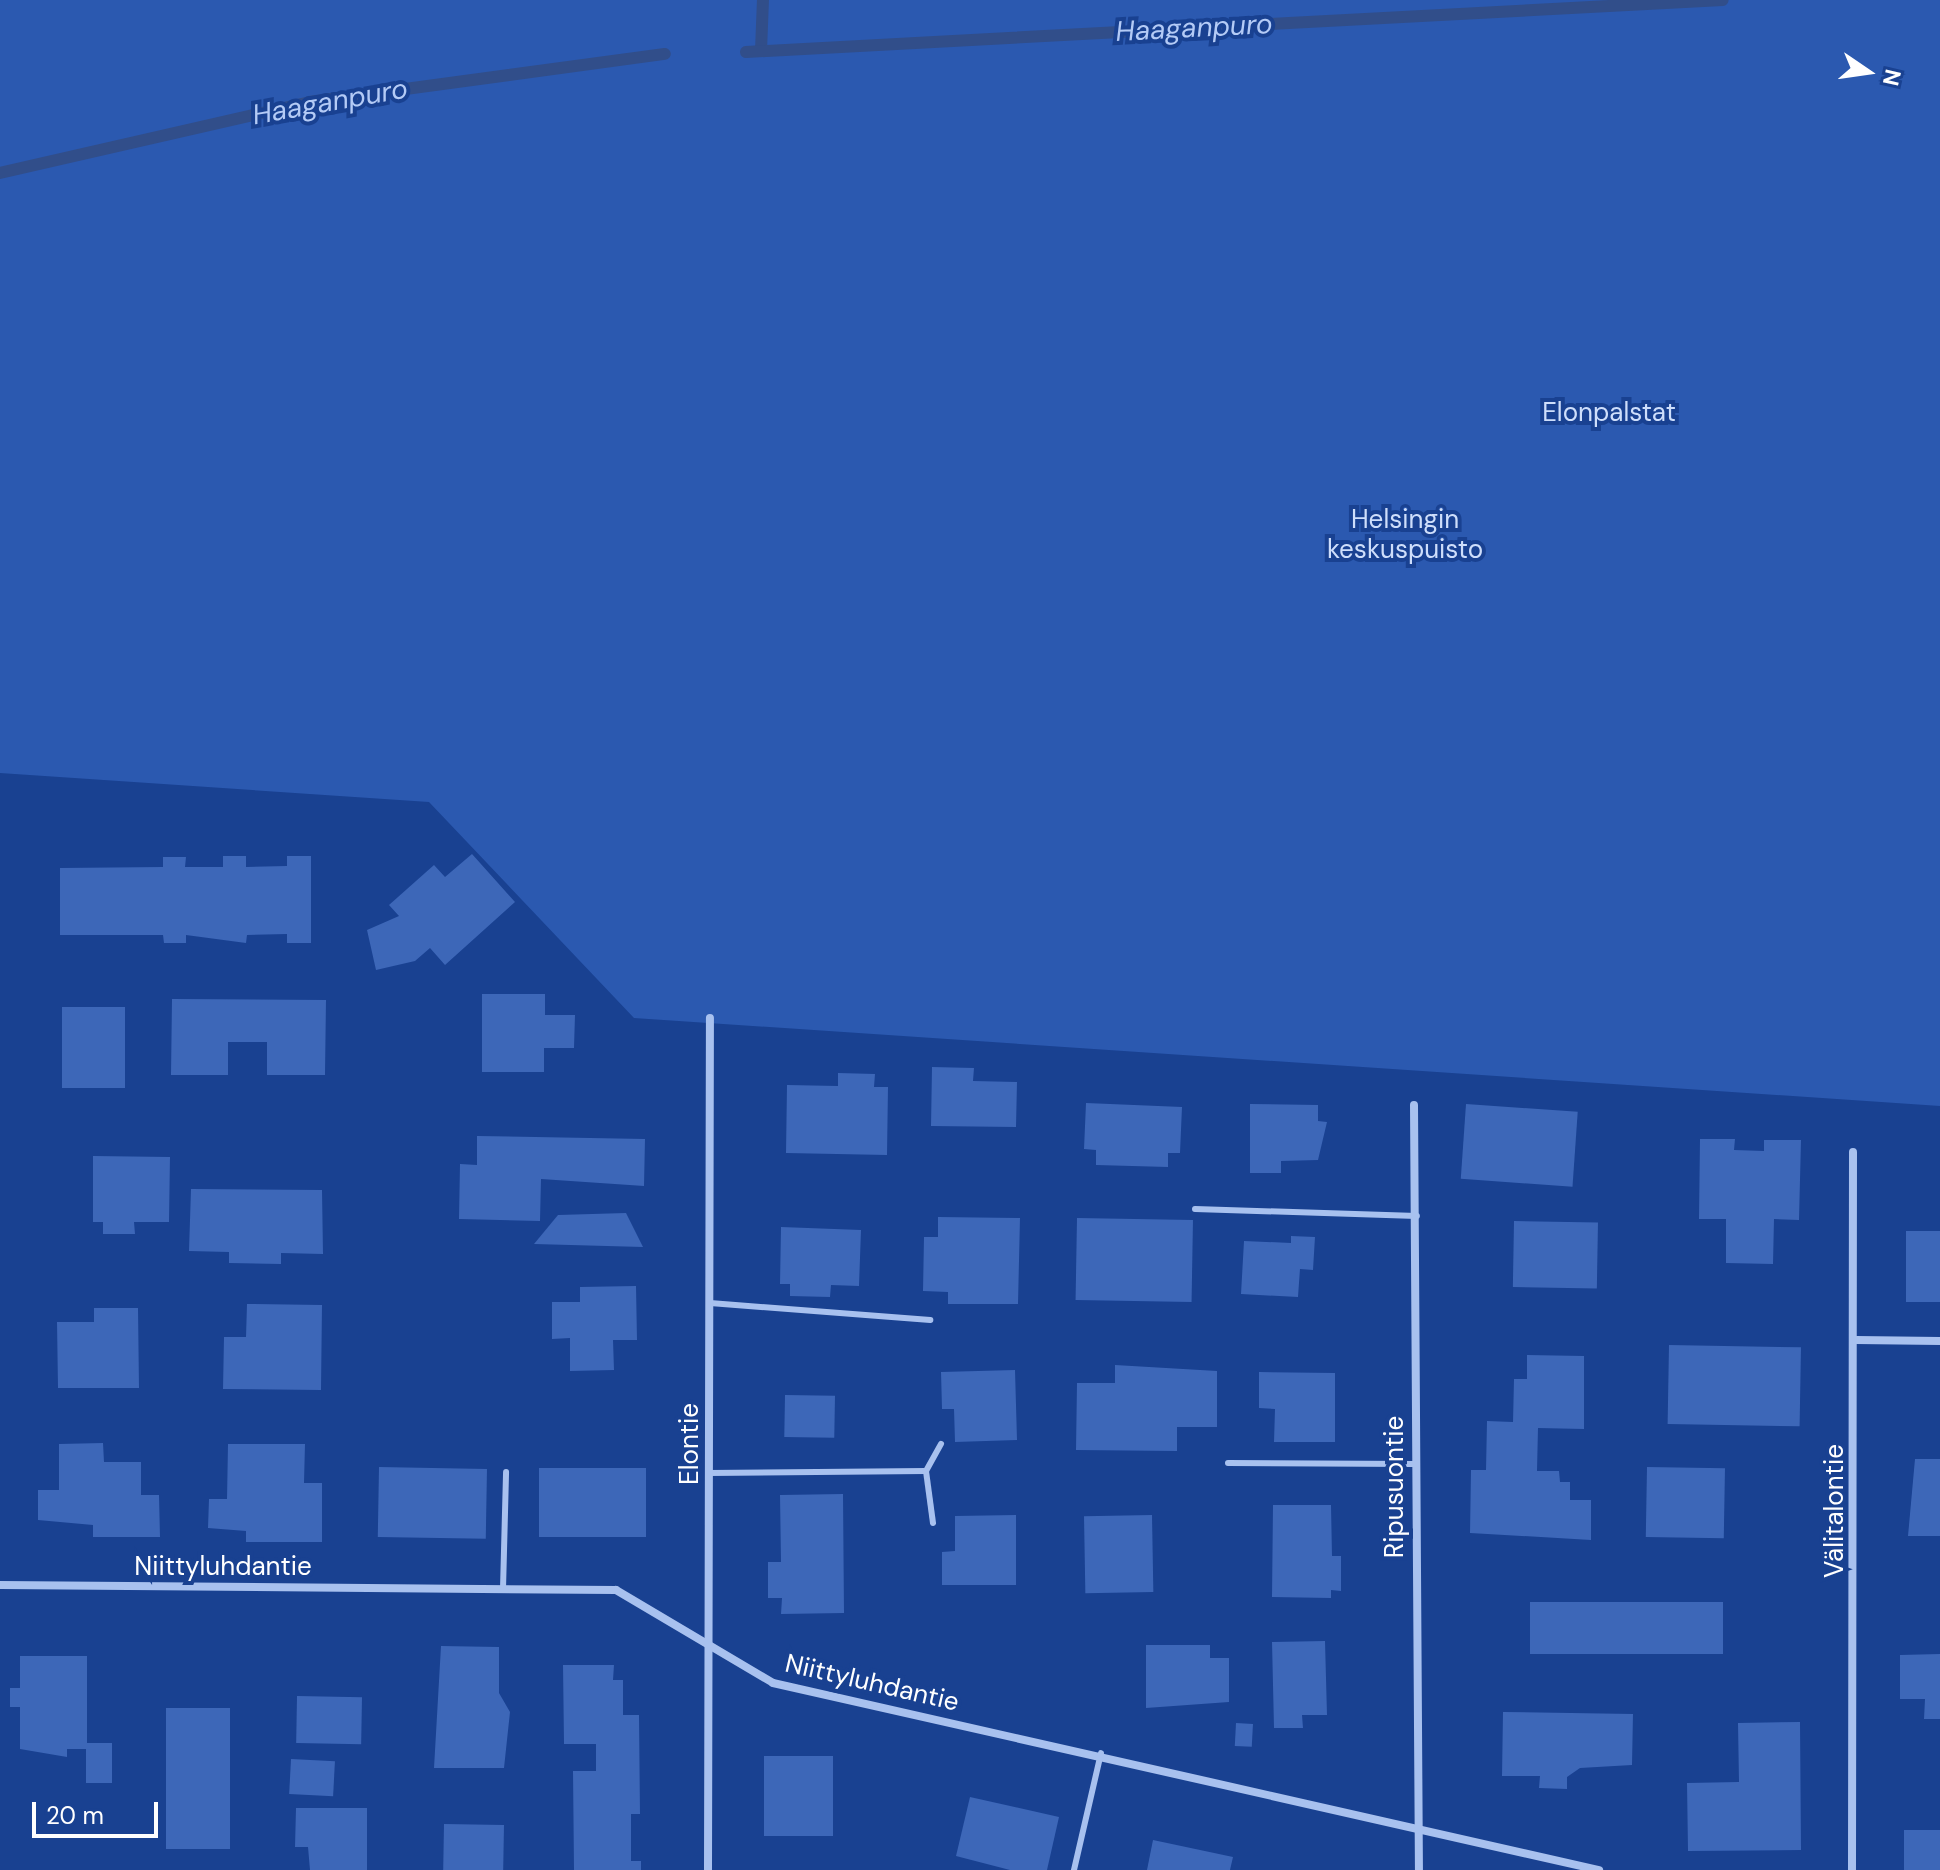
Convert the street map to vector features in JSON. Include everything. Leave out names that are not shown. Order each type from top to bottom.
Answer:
[{"type":"street","name":"Elontie","points":[[708,1870],[713,1652],[709,1473],[710,1018]]},
{"type":"street","name":"Ripusuontie","points":[[1414,1105],[1417,1216],[1413,1464],[1419,1870]]},
{"type":"street","name":"Välitalontie","points":[[1852,1870],[1856,1340],[1853,1152]]},
{"type":"street","points":[[1856,1340],[1940,1341]]},
{"type":"street","name":"Niittyluhdantie","points":[[0,1585],[616,1590],[713,1652],[773,1683],[1101,1753],[1599,1870]]},
{"type":"lane","points":[[1195,1209],[1417,1216]]},
{"type":"lane","points":[[710,1303],[930,1320]]},
{"type":"lane","points":[[933,1523],[926,1471],[941,1444]]},
{"type":"lane","points":[[1228,1463],[1413,1464]]},
{"type":"lane","points":[[709,1473],[926,1471]]},
{"type":"lane","points":[[503,1589],[506,1472]]},
{"type":"lane","points":[[1074,1870],[1101,1753]]},
{"type":"green space","name":"Helsingin keskuspuisto","points":[[0,0],[1940,0],[1940,1106],[634,1018],[429,802],[0,773]]},
{"type":"building","points":[[472,854],[515,902],[445,965],[430,948],[415,961],[376,970],[367,930],[399,916],[389,905],[434,865],[445,877]]},
{"type":"building","points":[[223,856],[246,856],[246,867],[287,866],[287,856],[311,856],[311,943],[287,943],[287,934],[247,935],[246,943],[186,935],[186,943],[164,943],[163,935],[60,935],[60,868],[163,867],[163,857],[186,857],[185,867],[223,867]]},
{"type":"building","points":[[482,994],[545,994],[545,1015],[575,1015],[574,1048],[544,1048],[544,1072],[482,1072]]},
{"type":"building","points":[[172,999],[326,1000],[325,1075],[267,1075],[267,1042],[228,1042],[228,1075],[171,1075]]},
{"type":"building","points":[[62,1007],[125,1007],[125,1088],[62,1088]]},
{"type":"building","points":[[932,1067],[974,1068],[973,1081],[1017,1082],[1016,1127],[931,1126]]},
{"type":"building","points":[[838,1073],[875,1074],[874,1087],[888,1087],[887,1155],[786,1153],[787,1085],[838,1086]]},
{"type":"building","points":[[1086,1103],[1182,1107],[1180,1153],[1168,1153],[1168,1167],[1096,1165],[1096,1150],[1084,1149]]},
{"type":"building","points":[[1250,1104],[1318,1105],[1318,1121],[1327,1122],[1318,1160],[1281,1161],[1281,1173],[1250,1173]]},
{"type":"building","points":[[1466,1104],[1578,1112],[1572,1187],[1461,1179]]},
{"type":"building","points":[[477,1136],[645,1139],[644,1186],[541,1179],[540,1221],[459,1219],[460,1164],[477,1165]]},
{"type":"building","points":[[1700,1139],[1735,1139],[1734,1150],[1764,1151],[1764,1140],[1801,1140],[1799,1220],[1774,1219],[1773,1264],[1726,1263],[1726,1219],[1699,1219]]},
{"type":"building","points":[[93,1156],[170,1157],[169,1222],[134,1222],[135,1234],[103,1234],[103,1222],[93,1222]]},
{"type":"building","points":[[191,1189],[322,1190],[323,1254],[281,1253],[281,1264],[229,1263],[229,1252],[189,1251]]},
{"type":"building","points":[[626,1213],[643,1247],[534,1244],[558,1215]]},
{"type":"building","points":[[938,1217],[1020,1218],[1018,1304],[948,1304],[948,1292],[923,1291],[924,1237],[938,1237]]},
{"type":"building","points":[[1077,1218],[1193,1220],[1192,1302],[1076,1300]]},
{"type":"building","points":[[1514,1221],[1598,1222],[1597,1288],[1513,1287]]},
{"type":"building","points":[[781,1227],[861,1230],[859,1286],[831,1285],[830,1297],[790,1296],[790,1284],[780,1284]]},
{"type":"building","points":[[1906,1231],[1940,1231],[1940,1302],[1906,1302]]},
{"type":"building","points":[[1291,1236],[1315,1237],[1313,1270],[1300,1269],[1298,1297],[1241,1294],[1244,1241],[1291,1243]]},
{"type":"building","points":[[636,1286],[637,1340],[613,1340],[614,1370],[570,1371],[570,1338],[552,1339],[552,1302],[580,1302],[580,1287]]},
{"type":"building","points":[[247,1304],[322,1305],[321,1390],[223,1389],[224,1337],[246,1337]]},
{"type":"building","points":[[94,1308],[138,1308],[139,1388],[58,1388],[57,1322],[94,1322]]},
{"type":"building","points":[[1669,1345],[1801,1347],[1800,1426],[1668,1424]]},
{"type":"building","points":[[1527,1355],[1584,1356],[1584,1429],[1538,1428],[1537,1471],[1559,1471],[1560,1482],[1570,1482],[1570,1500],[1591,1500],[1591,1540],[1470,1533],[1471,1470],[1486,1470],[1487,1421],[1513,1422],[1514,1379],[1527,1379]]},
{"type":"building","points":[[1115,1365],[1217,1371],[1217,1427],[1177,1427],[1177,1451],[1076,1450],[1077,1383],[1115,1383]]},
{"type":"building","points":[[1015,1370],[1017,1440],[955,1442],[954,1409],[942,1409],[941,1372]]},
{"type":"building","points":[[1259,1372],[1335,1373],[1335,1442],[1274,1442],[1275,1409],[1259,1408]]},
{"type":"building","points":[[785,1395],[835,1396],[834,1438],[784,1437]]},
{"type":"building","points":[[103,1443],[104,1462],[141,1462],[141,1495],[159,1495],[160,1537],[93,1537],[93,1525],[38,1520],[38,1490],[59,1490],[59,1444]]},
{"type":"building","points":[[228,1444],[305,1444],[304,1483],[322,1483],[322,1542],[246,1542],[246,1531],[208,1528],[209,1499],[227,1499]]},
{"type":"building","points":[[1915,1459],[1940,1459],[1940,1536],[1908,1536]]},
{"type":"building","points":[[379,1467],[487,1469],[486,1539],[378,1537]]},
{"type":"building","points":[[1647,1467],[1725,1468],[1724,1538],[1646,1537]]},
{"type":"building","points":[[539,1468],[646,1468],[646,1537],[539,1537]]},
{"type":"building","points":[[843,1494],[844,1613],[781,1614],[782,1598],[768,1598],[768,1562],[781,1562],[780,1495]]},
{"type":"building","points":[[1273,1505],[1331,1505],[1332,1556],[1341,1556],[1341,1591],[1331,1590],[1331,1598],[1272,1597]]},
{"type":"building","points":[[1016,1515],[1016,1585],[942,1585],[942,1552],[955,1551],[955,1516]]},
{"type":"building","points":[[1152,1515],[1153,1592],[1085,1593],[1084,1516]]},
{"type":"building","points":[[1530,1602],[1723,1602],[1723,1654],[1530,1654]]},
{"type":"building","points":[[1325,1641],[1327,1715],[1302,1715],[1303,1728],[1274,1728],[1272,1642]]},
{"type":"building","points":[[1146,1645],[1210,1645],[1210,1658],[1229,1658],[1229,1702],[1146,1708]]},
{"type":"building","points":[[441,1646],[499,1647],[499,1693],[510,1712],[504,1768],[434,1768]]},
{"type":"building","points":[[1940,1654],[1940,1719],[1924,1719],[1925,1699],[1900,1699],[1900,1655]]},
{"type":"building","points":[[20,1656],[87,1656],[87,1743],[112,1743],[112,1783],[86,1783],[86,1749],[67,1749],[67,1757],[20,1749],[20,1707],[10,1707],[10,1688],[20,1688]]},
{"type":"building","points":[[563,1665],[614,1665],[613,1680],[623,1680],[623,1715],[639,1715],[640,1814],[631,1814],[631,1861],[641,1861],[641,1870],[574,1870],[573,1771],[596,1771],[596,1744],[564,1744]]},
{"type":"building","points":[[297,1696],[362,1697],[361,1744],[296,1743]]},
{"type":"building","points":[[166,1708],[230,1708],[230,1849],[166,1849]]},
{"type":"building","points":[[1503,1712],[1633,1714],[1632,1765],[1580,1768],[1567,1777],[1567,1789],[1539,1788],[1540,1776],[1502,1776]]},
{"type":"building","points":[[1800,1722],[1801,1850],[1688,1851],[1687,1783],[1739,1782],[1738,1723]]},
{"type":"building","points":[[1236,1723],[1253,1724],[1252,1747],[1235,1746]]},
{"type":"building","points":[[764,1756],[833,1756],[833,1836],[764,1836]]},
{"type":"building","points":[[291,1759],[335,1761],[333,1796],[289,1794]]},
{"type":"building","points":[[970,1797],[1059,1817],[1047,1870],[1010,1870],[956,1856]]},
{"type":"building","points":[[296,1808],[367,1808],[367,1870],[310,1870],[308,1847],[295,1847]]},
{"type":"building","points":[[444,1824],[504,1825],[503,1870],[443,1870]]},
{"type":"building","points":[[1904,1830],[1940,1830],[1940,1870],[1904,1870]]},
{"type":"building","points":[[1153,1840],[1233,1857],[1230,1870],[1147,1870]]},
{"type":"waterway","name":"Haaganpuro","points":[[761,51],[763,0]]},
{"type":"waterway","name":"Haaganpuro","points":[[746,52],[1723,0]]},
{"type":"waterway","name":"Haaganpuro","points":[[0,173],[309,102],[665,54]]},
{"type":"park label","name":"Elonpalstat","points":[[1609,413]]}]
